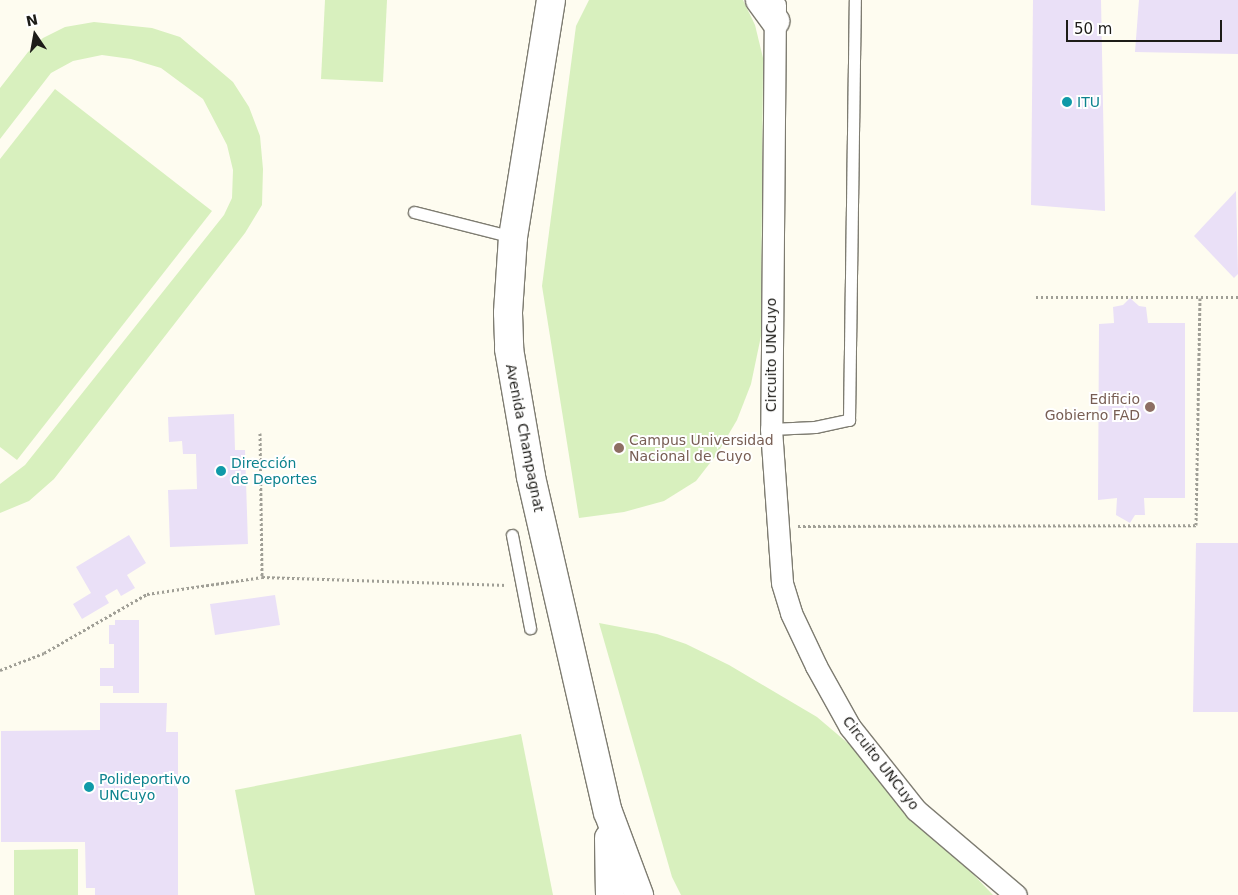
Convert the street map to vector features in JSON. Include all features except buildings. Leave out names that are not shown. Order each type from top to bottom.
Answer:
[{"type":"main road","points":[[550,9],[570,0]]},
{"type":"main road","name":"Avenida Champagnat","points":[[550,9],[513,237],[508,313],[509,349],[531,477],[608,812],[639,895]]},
{"type":"main road","name":"Avenida Champagnat","points":[[608,812],[610,895]]},
{"type":"street","name":"Circuito UNCuyo","points":[[770,7],[771,429],[776,526],[782,583],[792,614],[850,726],[916,810],[1016,895]]},
{"type":"lane","points":[[771,429],[815,427],[848,420],[855,0]]},
{"type":"lane","points":[[414,212],[513,237]]},
{"type":"lane","points":[[512,535],[530,628]]},
{"type":"path","points":[[1036,297],[1238,297]]},
{"type":"path","points":[[776,526],[1196,525],[1200,298]]},
{"type":"path","points":[[260,433],[262,577]]},
{"type":"path","points":[[0,670],[44,652],[147,594],[262,577],[522,585]]},
{"type":"green space","points":[[325,0],[387,0],[383,82],[321,79]]},
{"type":"green space","points":[[589,0],[743,0],[755,25],[763,58],[761,336],[751,384],[737,420],[717,454],[696,481],[664,501],[624,512],[579,518],[542,286],[576,26]]},
{"type":"green space","points":[[94,22],[152,28],[180,37],[233,82],[249,107],[260,136],[263,169],[262,205],[245,233],[54,479],[29,501],[0,513],[0,484],[25,465],[224,215],[232,198],[233,170],[227,145],[203,99],[161,68],[131,59],[102,55],[73,61],[51,73],[0,139],[0,88],[28,52],[43,38],[65,27]]},
{"type":"green space","points":[[55,89],[212,211],[17,460],[0,447],[0,159]]},
{"type":"green space","points":[[599,623],[657,634],[686,644],[729,665],[817,717],[850,745],[993,895],[681,895],[672,877]]},
{"type":"green space","points":[[521,734],[553,895],[255,895],[235,790]]},
{"type":"green space","points":[[78,849],[78,895],[14,895],[14,850]]},
{"type":"place","name":"ITU","points":[[1067,102]]},
{"type":"place","name":"Edificio Gobierno FAD","points":[[1150,407]]},
{"type":"place","name":"Campus Universidad Nacional de Cuyo","points":[[619,448]]},
{"type":"place","name":"Dirección de Deportes","points":[[221,471]]},
{"type":"place","name":"Polideportivo UNCuyo","points":[[89,787]]}]
